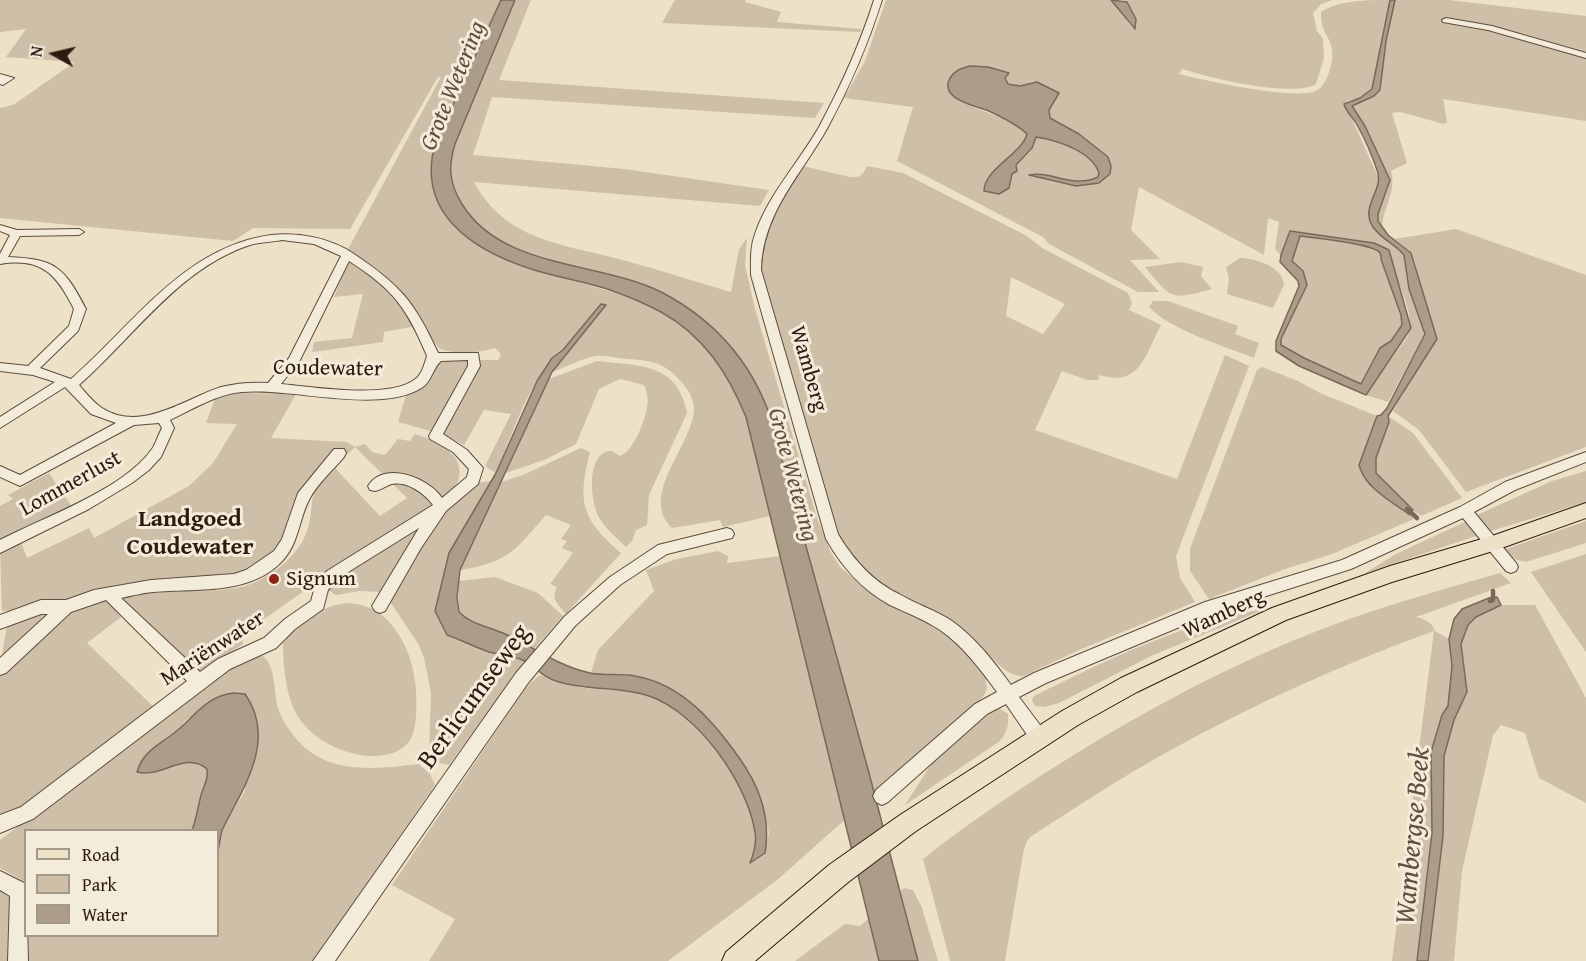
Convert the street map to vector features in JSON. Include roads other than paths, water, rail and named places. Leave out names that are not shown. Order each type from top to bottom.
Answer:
[{"type":"main road","name":"Wamberg","points":[[1040,739],[1070,718],[1129,685],[1279,614],[1390,574],[1493,543],[1586,510]]},
{"type":"main road","points":[[735,961],[838,874],[895,833],[1040,739]]},
{"type":"street","name":"Wamberg","points":[[878,0],[862,50],[814,142],[760,234],[756,254],[756,275],[827,524],[835,542],[861,577],[886,595],[939,621],[972,649],[1040,739]]},
{"type":"street","points":[[1446,20],[1490,28],[1586,56]]},
{"type":"street","points":[[0,228],[16,233],[79,232]]},
{"type":"street","points":[[0,260],[11,246],[16,233]]},
{"type":"street","points":[[0,423],[94,368],[187,274],[220,253],[272,237],[304,237],[334,246],[378,274],[404,298],[418,320],[434,356],[431,363]]},
{"type":"street","points":[[270,388],[294,360],[347,254]]},
{"type":"street","points":[[0,260],[33,261],[49,265],[63,277],[80,309],[74,327],[31,370]]},
{"type":"street","name":"Mariënwater","points":[[0,824],[27,813],[224,664],[270,643],[290,624],[318,604],[318,594],[323,583],[332,575],[441,507],[473,480],[476,468],[452,444],[435,436],[474,366],[474,356],[438,357],[431,363]]},
{"type":"street","name":"Coudewater","points":[[0,367],[31,370],[68,383],[97,413],[114,420],[133,420],[163,418],[243,387],[327,394],[380,393],[418,384],[428,372],[431,363]]},
{"type":"street","name":"Lommerlust","points":[[0,547],[54,521],[130,478],[155,455],[168,428],[163,418]]},
{"type":"street","name":"Coudewater","points":[[0,471],[20,481],[133,420]]},
{"type":"street","points":[[0,668],[66,607],[94,596],[151,586],[234,580],[267,566],[279,555],[288,541],[303,497],[339,453]]},
{"type":"street","name":"Wamberg","points":[[1007,695],[1040,678],[1210,607],[1346,565],[1466,511],[1510,486],[1586,457]]},
{"type":"street","points":[[375,486],[390,478],[425,486],[432,491],[441,507],[416,544],[380,606]]},
{"type":"street","points":[[1466,511],[1511,567]]},
{"type":"street","name":"Berlicumseweg","points":[[323,961],[522,678],[591,600],[638,564],[663,549],[727,534]]},
{"type":"street","points":[[113,593],[113,600],[199,682]]},
{"type":"street","points":[[0,622],[41,607],[66,607]]},
{"type":"street","points":[[882,796],[981,709],[1007,695]]},
{"type":"street","points":[[0,880],[19,891],[18,961]]},
{"type":"water","points":[[501,0],[515,0],[455,144],[451,160],[454,189],[462,204],[480,225],[502,241],[527,253],[638,283],[663,293],[681,304],[714,329],[728,343],[751,375],[769,413],[869,773],[918,961],[879,961],[746,417],[723,371],[690,332],[661,312],[607,289],[540,272],[509,261],[470,239],[441,209],[434,190],[431,168],[435,144]]},
{"type":"water","points":[[1111,0],[1127,2],[1136,19],[1135,29]]},
{"type":"water","points":[[1390,0],[1395,0],[1386,41],[1380,90],[1374,96],[1352,106],[1365,126],[1390,180],[1378,214],[1378,221],[1388,235],[1411,253],[1437,339],[1388,416],[1389,422],[1376,458],[1376,473],[1413,510],[1410,515],[1373,487],[1359,465],[1377,416],[1387,408],[1425,334],[1409,289],[1404,255],[1376,231],[1369,219],[1370,205],[1379,177],[1362,134],[1344,104],[1360,98],[1372,89]]},
{"type":"water","points":[[970,66],[988,67],[1009,73],[1005,78],[1008,84],[1020,86],[1037,82],[1059,93],[1049,110],[1050,118],[1079,134],[1108,157],[1111,166],[1110,174],[1099,183],[1076,186],[1029,175],[1037,174],[1080,181],[1098,177],[1099,173],[1095,165],[1081,153],[1063,144],[1036,137],[1032,148],[1016,165],[1017,171],[1012,174],[1009,188],[999,194],[984,191],[990,176],[1018,148],[1027,134],[1010,121],[954,97],[948,86],[950,78],[959,70]]},
{"type":"water","points":[[1290,231],[1374,243],[1389,250],[1411,328],[1366,395],[1299,366],[1276,351],[1276,341],[1299,286],[1298,281],[1280,262]],"holes":[[[1300,236],[1367,246],[1380,254],[1401,315],[1402,325],[1391,341],[1380,348],[1361,384],[1281,345],[1281,339],[1307,285],[1303,271],[1292,261]]]},
{"type":"water","points":[[601,304],[606,305],[552,372],[460,570],[457,597],[459,612],[474,623],[514,638],[567,666],[590,673],[630,675],[652,680],[668,687],[695,707],[730,745],[747,769],[762,803],[766,828],[765,853],[750,863],[756,836],[742,792],[717,751],[685,717],[667,704],[649,696],[570,685],[553,680],[521,659],[489,652],[447,635],[435,611],[449,553],[496,473],[537,381],[552,358],[563,350]]},
{"type":"water","points":[[1497,597],[1501,605],[1476,617],[1468,625],[1461,644],[1467,692],[1454,720],[1444,756],[1443,836],[1428,961],[1417,961],[1432,833],[1431,752],[1442,715],[1448,706],[1452,666],[1449,639],[1454,619],[1462,609]]},
{"type":"water","points":[[245,694],[254,711],[258,728],[258,745],[248,779],[223,828],[219,845],[219,829],[192,829],[207,779],[207,769],[190,762],[155,772],[137,772],[149,752],[210,701],[225,695]]},
{"type":"waterway","name":"Wambergse Beek","points":[[1407,509],[1417,518]]},
{"type":"waterway","name":"Wambergse Beek","points":[[1490,601],[1493,600],[1493,591]]},
{"type":"place","name":"Signum","points":[[274,579]]},
{"type":"district","name":"Landgoed Coudewater","points":[[190,534]]},
{"type":"water label","name":"Grote Wetering","points":[[454,86]]},
{"type":"water label","name":"Grote Wetering","points":[[792,475]]}]
